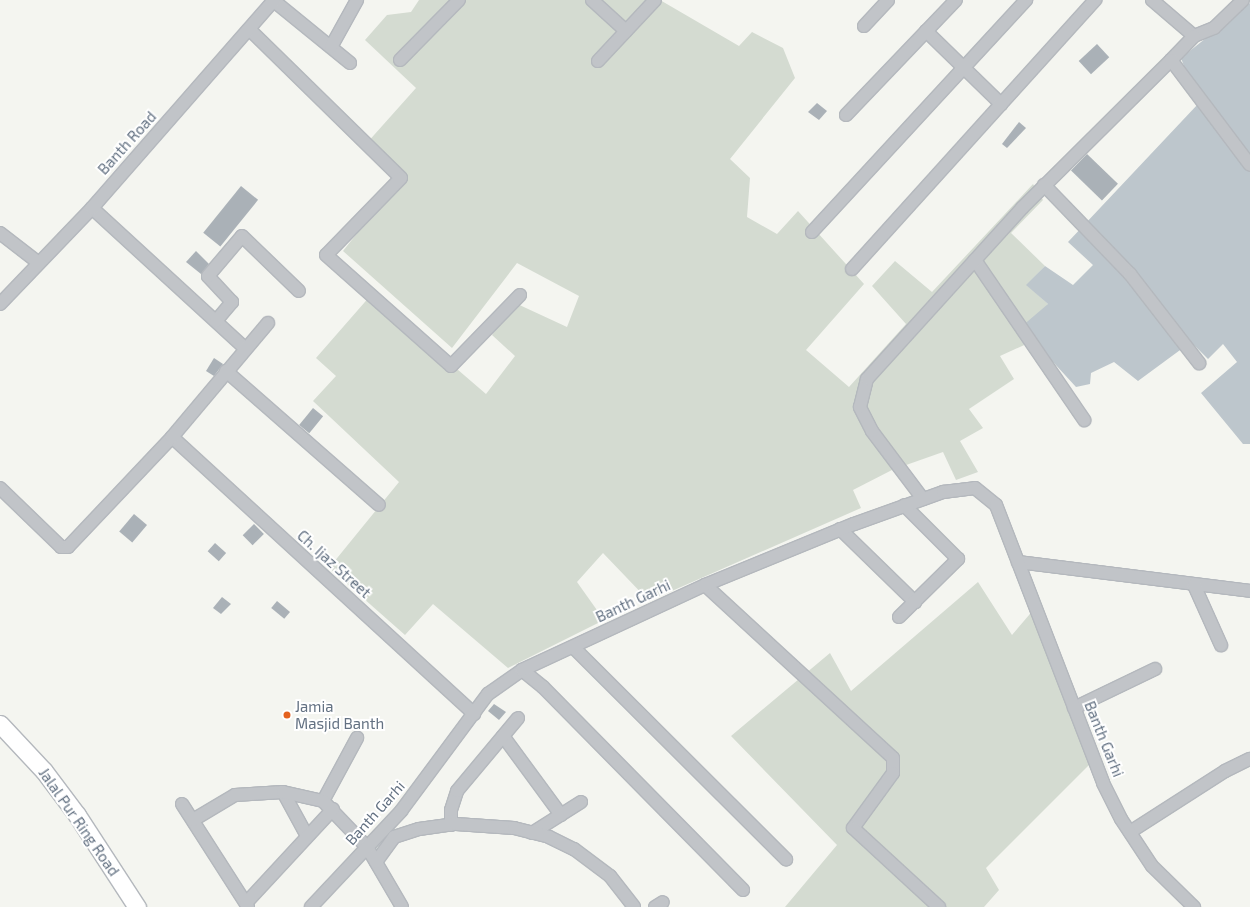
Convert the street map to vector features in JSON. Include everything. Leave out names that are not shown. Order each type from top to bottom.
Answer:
[{"type":"main road","name":"Jalal Pur Ring Road","points":[[0,724],[44,771],[73,809],[137,907]]},
{"type":"street","points":[[331,47],[357,0]]},
{"type":"street","points":[[400,60],[459,0]]},
{"type":"street","points":[[592,0],[626,31]]},
{"type":"street","points":[[598,61],[655,0]]},
{"type":"street","points":[[864,26],[888,0]]},
{"type":"street","points":[[846,115],[956,0]]},
{"type":"street","points":[[812,232],[1026,0]]},
{"type":"street","points":[[852,269],[1095,0]]},
{"type":"street","points":[[1152,0],[1194,36]]},
{"type":"street","points":[[923,499],[872,431],[860,407],[867,379],[1044,185],[1194,36],[1214,28],[1243,0]]},
{"type":"street","points":[[271,2],[350,63]]},
{"type":"street","name":"Banth Road","points":[[0,304],[92,208],[250,30],[271,2]]},
{"type":"street","points":[[250,30],[401,178],[326,255],[451,366],[520,295]]},
{"type":"street","points":[[926,31],[1001,104]]},
{"type":"street","points":[[1171,60],[1250,165]]},
{"type":"street","points":[[1044,185],[1130,274],[1199,363]]},
{"type":"street","points":[[92,208],[245,348]]},
{"type":"street","points":[[0,233],[39,263]]},
{"type":"street","points":[[216,321],[232,302],[208,276],[242,236],[299,291]]},
{"type":"street","points":[[975,260],[1084,420]]},
{"type":"street","points":[[0,488],[65,549],[172,437],[245,348],[268,323]]},
{"type":"street","points":[[226,371],[379,504]]},
{"type":"street","name":"Ch. Ijaz Street","points":[[172,437],[474,714]]},
{"type":"street","name":"Banth Garhi","points":[[311,907],[401,811],[488,694],[522,670],[705,585],[840,529],[943,492],[975,488],[996,505],[1103,783],[1130,832],[1152,866],[1194,907]]},
{"type":"street","points":[[899,617],[958,559],[904,506]]},
{"type":"street","points":[[840,529],[915,602]]},
{"type":"street","points":[[1018,562],[1194,586],[1250,591]]},
{"type":"street","points":[[705,585],[893,758],[893,773],[852,828],[939,907]]},
{"type":"street","points":[[1194,586],[1221,645]]},
{"type":"street","points":[[573,647],[786,859]]},
{"type":"street","points":[[1074,708],[1155,669]]},
{"type":"street","points":[[522,670],[543,687],[743,890]]},
{"type":"street","points":[[451,825],[451,810],[457,792],[518,718]]},
{"type":"street","points":[[504,736],[561,815]]},
{"type":"street","points":[[323,801],[357,738]]},
{"type":"street","points":[[1130,832],[1225,771],[1250,759]]},
{"type":"street","points":[[283,792],[307,836]]},
{"type":"street","points":[[193,820],[235,795],[283,792],[323,801],[333,809],[367,847],[402,907]]},
{"type":"street","points":[[532,833],[581,802]]},
{"type":"street","points":[[182,804],[247,905],[307,836],[333,809]]},
{"type":"street","points":[[376,862],[394,837],[419,829],[451,825],[484,824],[532,833],[574,849],[610,876],[634,907]]},
{"type":"shaded area","points":[[419,0],[660,0],[739,46],[752,32],[783,48],[795,78],[730,159],[750,178],[747,217],[777,234],[798,211],[864,284],[806,350],[849,387],[906,324],[872,286],[895,261],[932,292],[1033,184],[1043,200],[1011,233],[1045,266],[1027,285],[1048,304],[1031,342],[1000,356],[1014,379],[969,409],[983,428],[960,441],[978,472],[956,480],[943,452],[892,470],[853,490],[861,508],[649,601],[603,553],[577,582],[604,620],[508,668],[433,604],[405,635],[329,568],[399,482],[313,401],[336,376],[316,358],[371,295],[486,394],[515,356],[492,335],[513,302],[567,327],[579,296],[517,263],[452,348],[343,251],[401,178],[366,144],[416,88],[365,40],[387,15],[411,12]]},
{"type":"shaded area","points":[[1250,3],[1250,444],[1243,444],[1201,393],[1237,362],[1223,344],[1208,359],[1191,342],[1138,381],[1114,362],[1091,373],[1090,384],[1076,387],[1021,327],[1048,304],[1026,285],[1045,266],[1073,285],[1093,265],[1068,242],[1198,104],[1181,58]]},
{"type":"shaded area","points":[[978,582],[1012,635],[1035,608],[1094,760],[986,868],[999,890],[984,907],[785,907],[837,845],[731,736],[830,653],[851,691]]},
{"type":"building","points":[[1097,44],[1109,57],[1091,74],[1079,61]]},
{"type":"building","points":[[817,103],[827,111],[819,120],[808,112]]},
{"type":"building","points":[[1019,122],[1026,128],[1007,148],[1002,144]]},
{"type":"building","points":[[1087,154],[1118,184],[1102,200],[1071,171]]},
{"type":"building","points":[[241,186],[258,200],[220,246],[203,233]]},
{"type":"building","points":[[196,251],[209,264],[201,274],[186,262]]},
{"type":"building","points":[[214,358],[223,364],[214,376],[206,371]]},
{"type":"building","points":[[313,408],[323,416],[309,433],[299,425]]},
{"type":"building","points":[[134,514],[147,525],[132,543],[119,532]]},
{"type":"building","points":[[254,524],[264,534],[253,545],[243,535]]},
{"type":"building","points":[[215,543],[226,553],[219,561],[208,551]]},
{"type":"building","points":[[222,597],[231,604],[221,614],[213,608]]},
{"type":"building","points":[[277,601],[290,612],[284,619],[271,608]]},
{"type":"building","points":[[494,704],[506,712],[499,720],[488,711]]},
{"type":"place","name":"Jamia Masjid Banth","points":[[287,715]]}]
